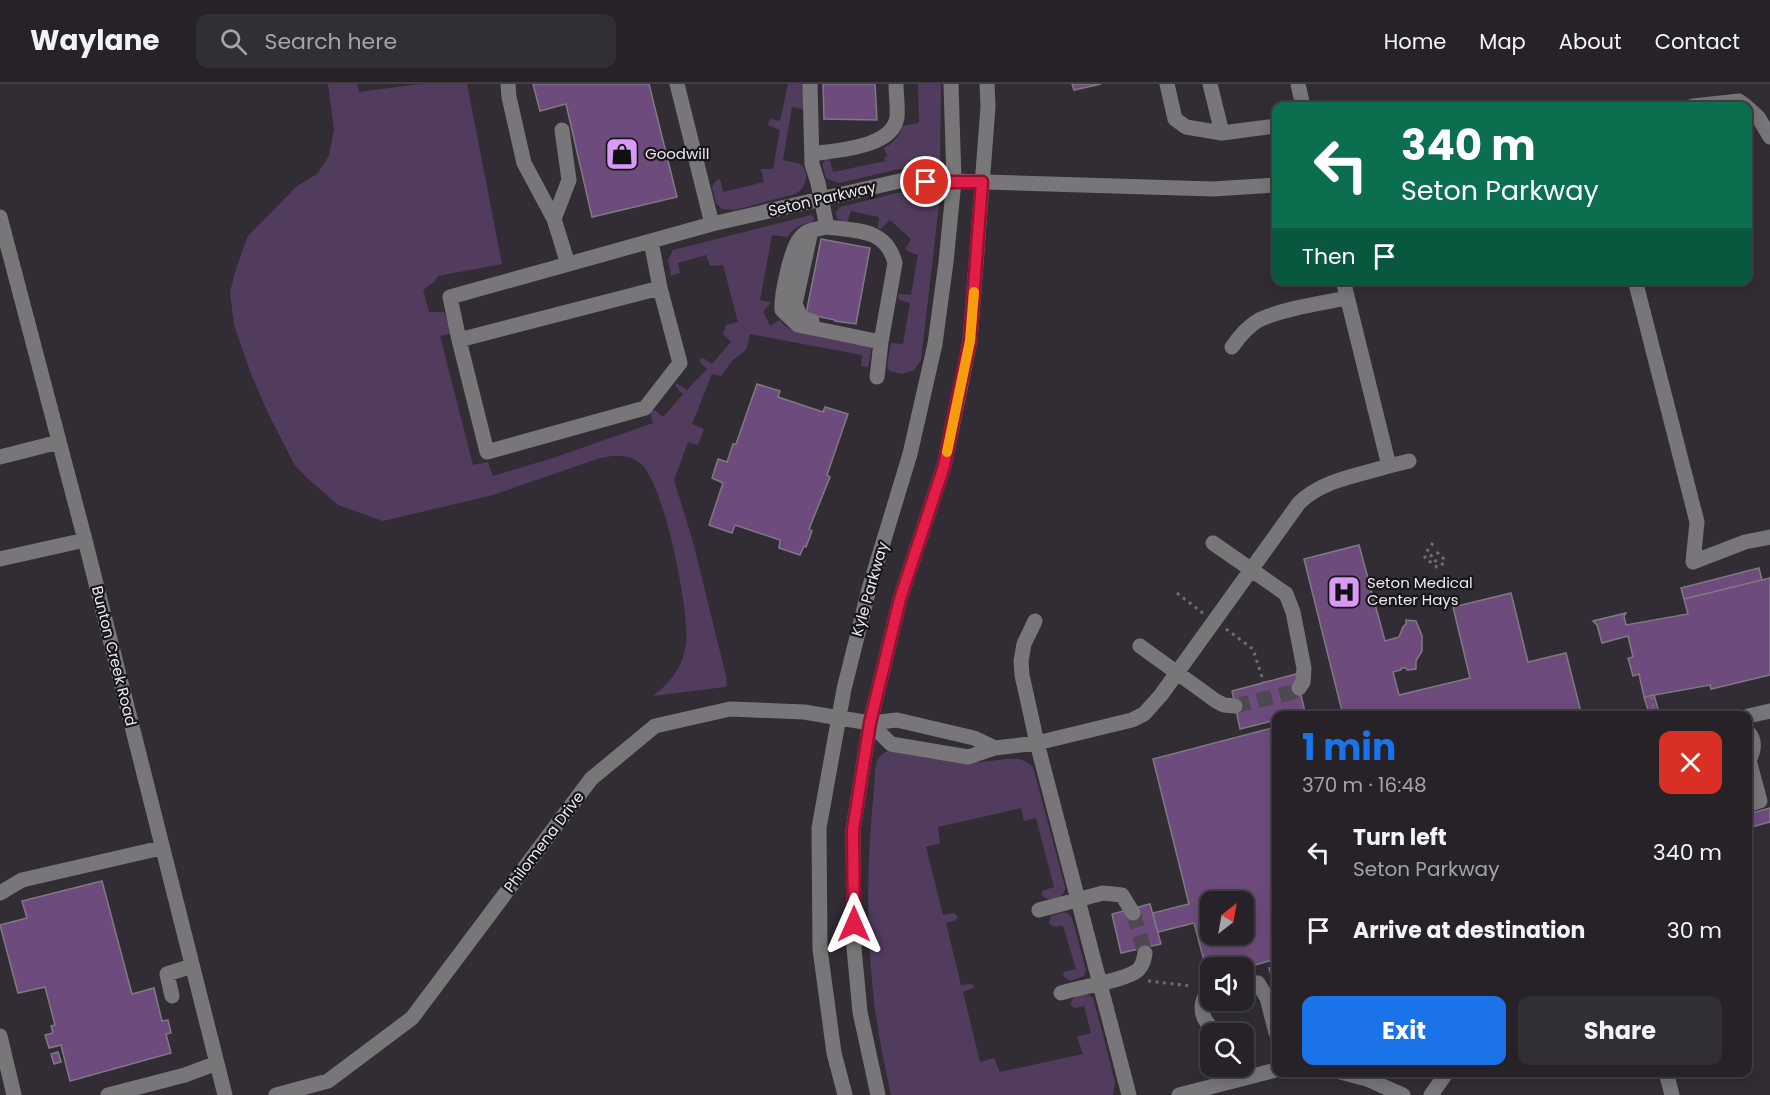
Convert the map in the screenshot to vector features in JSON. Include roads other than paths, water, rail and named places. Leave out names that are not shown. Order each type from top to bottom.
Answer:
[{"type":"street","points":[[676,84],[712,224]]},
{"type":"street","points":[[810,84],[812,164],[826,227]]},
{"type":"street","points":[[812,154],[878,142],[892,131],[897,118],[896,84]]},
{"type":"street","name":"Kyle Parkway","points":[[845,1095],[834,1053],[820,949],[819,828],[837,716],[869,589],[910,454],[935,344],[954,181],[951,84]]},
{"type":"street","points":[[878,1095],[860,1012],[854,948],[853,830],[870,723],[900,599],[944,466],[970,341],[988,108],[987,84]]},
{"type":"street","points":[[1167,84],[1175,119],[1186,127],[1222,133],[1272,127]]},
{"type":"street","points":[[1210,84],[1222,133]]},
{"type":"street","points":[[1298,84],[1302,102]]},
{"type":"street","points":[[508,90],[524,162],[554,219],[568,264]]},
{"type":"street","points":[[1752,112],[1770,137]]},
{"type":"street","points":[[554,219],[569,180],[562,130]]},
{"type":"street","name":"Seton Parkway","points":[[459,340],[450,297],[712,224],[904,180],[936,183],[954,181],[1214,189],[1272,185]]},
{"type":"street","name":"Bunton Creek Road","points":[[0,217],[85,540],[225,1095]]},
{"type":"street","points":[[877,377],[881,339],[895,263],[892,251],[883,240],[871,233],[826,227],[801,236],[796,244],[781,299],[782,310],[798,325],[881,339]]},
{"type":"street","points":[[651,241],[660,288],[680,363],[645,408],[487,452],[459,340],[660,288]]},
{"type":"street","points":[[1344,285],[1389,466]]},
{"type":"street","points":[[1636,285],[1697,522],[1693,562],[1745,542],[1770,537]]},
{"type":"street","points":[[1232,347],[1239,337],[1258,321],[1283,312],[1347,298]]},
{"type":"street","points":[[0,457],[59,442]]},
{"type":"street","points":[[870,723],[891,744],[968,757],[995,748],[1037,743],[1118,724],[1144,714],[1177,673],[1288,516],[1308,494],[1334,483],[1409,461]]},
{"type":"street","points":[[0,559],[85,540]]},
{"type":"street","points":[[1214,543],[1280,589],[1290,602],[1304,668],[1303,682],[1299,688]]},
{"type":"street","points":[[1035,621],[1024,644],[1021,661],[1037,743],[1129,1095]]},
{"type":"street","points":[[1140,646],[1216,701],[1224,705],[1235,706]]},
{"type":"street","name":"Philomena Drive","points":[[276,1095],[328,1081],[412,1018],[591,779],[655,726],[730,709],[804,712],[870,723],[897,720],[974,738],[995,748]]},
{"type":"street","points":[[1752,715],[1770,711]]},
{"type":"street","points":[[1752,735],[1755,750],[1752,756]]},
{"type":"street","points":[[1752,772],[1760,801],[1752,804]]},
{"type":"street","points":[[0,893],[22,880],[161,848]]},
{"type":"street","points":[[1040,910],[1101,893],[1115,893],[1127,900],[1133,913]]},
{"type":"street","points":[[1061,993],[1120,979],[1134,973],[1144,962],[1145,953]]},
{"type":"street","points":[[172,996],[167,974],[192,966]]},
{"type":"street","points":[[1258,983],[1264,992],[1272,1016]]},
{"type":"street","points":[[0,1036],[14,1095]]},
{"type":"street","points":[[108,1095],[185,1075],[217,1063]]},
{"type":"street","points":[[1179,1095],[1272,1071]]},
{"type":"street","points":[[1359,1077],[1403,1095]]},
{"type":"street","points":[[1431,1095],[1444,1077]]},
{"type":"street","points":[[1667,1077],[1672,1095]]},
{"type":"tunnel","points":[[1235,706],[1293,692],[1299,688]]},
{"type":"tunnel","points":[[1133,913],[1145,953]]},
{"type":"tunnel","points":[[1254,982],[1258,983]]},
{"type":"place","name":"Goodwill","points":[[622,154]]},
{"type":"place","name":"Seton Medical Center Hays","points":[[1344,592]]}]
